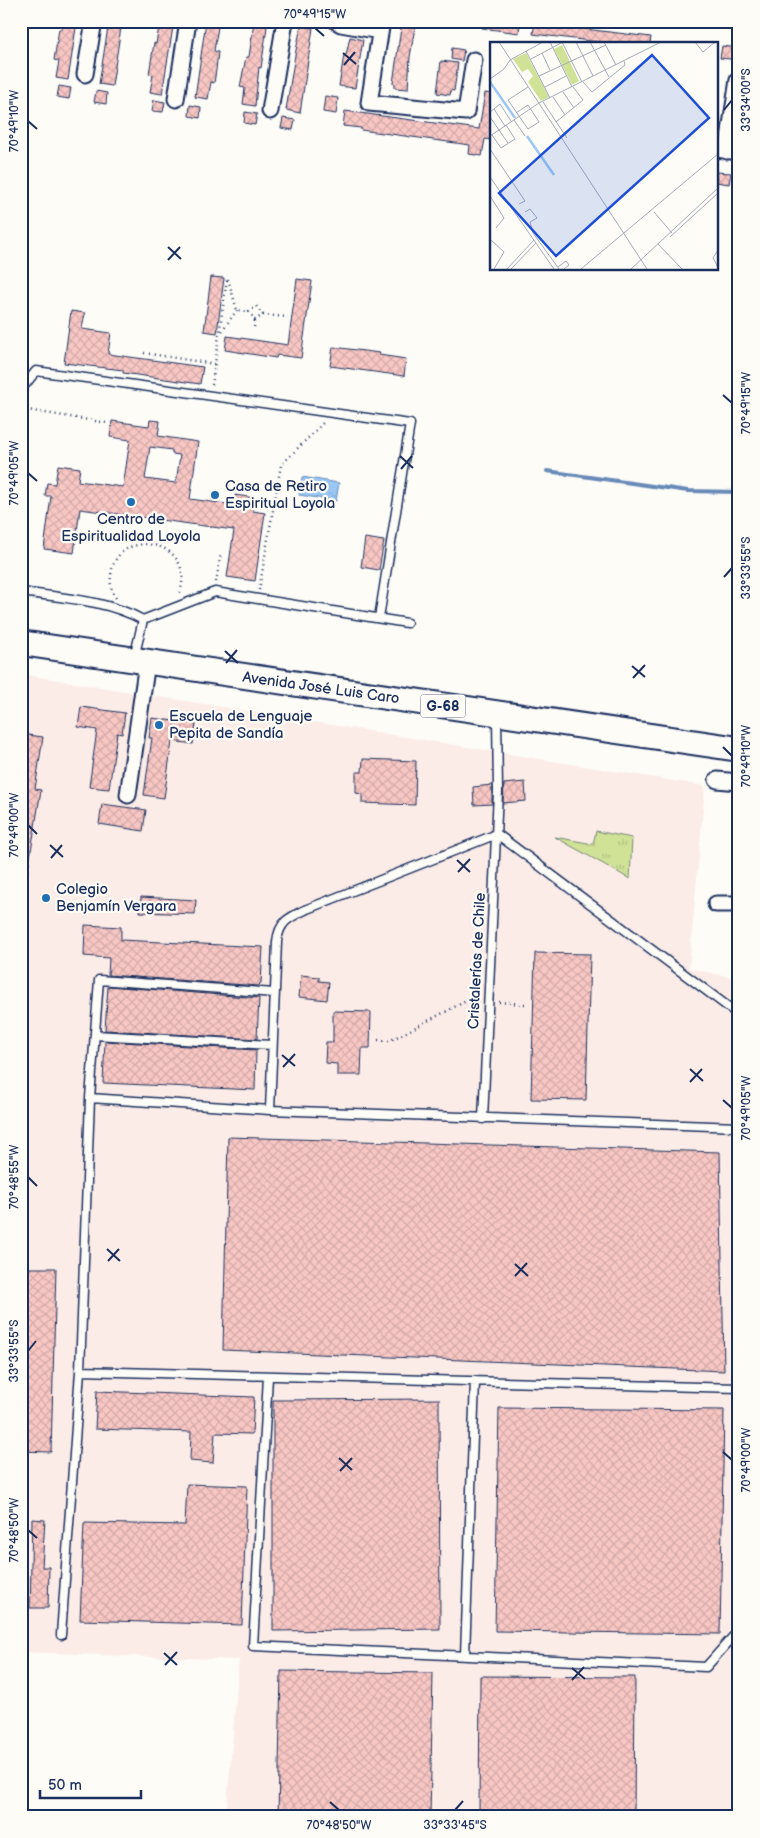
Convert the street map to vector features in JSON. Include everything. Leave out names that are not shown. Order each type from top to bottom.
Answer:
[{"type":"main road","name":"Avenida José Luis Caro","points":[[21,643],[739,749]]},
{"type":"street","points":[[85,74],[94,21]]},
{"type":"street","points":[[176,99],[188,21]]},
{"type":"street","points":[[270,111],[284,21]]},
{"type":"street","points":[[336,21],[341,24],[381,26],[369,102],[466,112],[474,60]]},
{"type":"street","points":[[727,151],[738,80]]},
{"type":"street","points":[[128,795],[140,661]]},
{"type":"street","points":[[717,780],[739,782]]},
{"type":"street","points":[[716,904],[739,904]]},
{"type":"lane","points":[[21,394],[24,386],[36,371],[410,424],[379,618]]},
{"type":"lane","points":[[21,592],[97,603],[126,611],[144,620],[215,592],[406,623]]},
{"type":"lane","points":[[140,661],[144,620]]},
{"type":"lane","name":"Cristalerías de Chile","points":[[483,1119],[497,834],[499,749],[497,714]]},
{"type":"lane","points":[[270,1110],[278,933],[286,919],[497,834],[739,1015]]},
{"type":"lane","points":[[61,1635],[80,1371],[90,1098],[99,980],[274,993]]},
{"type":"lane","points":[[95,1035],[272,1045]]},
{"type":"lane","points":[[90,1098],[270,1110],[739,1127]]},
{"type":"lane","points":[[80,1371],[739,1388]]},
{"type":"lane","points":[[268,1377],[254,1646],[706,1666],[739,1630]]},
{"type":"lane","points":[[465,1655],[475,1381]]},
{"type":"path","points":[[210,395],[227,278],[237,310]]},
{"type":"path","points":[[249,312],[256,306],[263,315]]},
{"type":"path","points":[[237,310],[249,312],[255,320],[254,327]]},
{"type":"path","points":[[219,336],[237,310]]},
{"type":"path","points":[[255,320],[263,315],[288,317]]},
{"type":"path","points":[[144,353],[215,364]]},
{"type":"path","points":[[21,409],[108,423]]},
{"type":"path","points":[[257,598],[281,466],[333,413]]},
{"type":"path","points":[[126,611],[113,595],[110,583],[111,571],[116,560],[124,551],[134,545],[146,543],[158,545],[169,550],[177,559],[182,570],[183,582],[180,594],[174,604],[165,612]]},
{"type":"path","points":[[215,592],[221,553]]},
{"type":"path","points":[[378,1040],[389,1042],[466,1001],[525,1004]]},
{"type":"shaded area","points":[[21,674],[705,786],[689,968],[739,979],[739,1817],[226,1817],[239,1660],[21,1652]]},
{"type":"green space","points":[[596,831],[632,838],[630,879],[555,837],[593,844]]},
{"type":"water","points":[[302,477],[339,483],[336,501],[299,495]]},
{"type":"building","points":[[63,21],[77,21],[68,80],[56,78],[59,61],[54,60],[59,29],[62,29]]},
{"type":"building","points":[[109,21],[122,21],[112,86],[99,84]]},
{"type":"building","points":[[160,21],[174,21],[162,94],[150,92],[153,75],[149,74]]},
{"type":"building","points":[[206,21],[219,21],[214,51],[218,52],[216,70],[214,83],[211,82],[208,99],[195,97]]},
{"type":"building","points":[[402,21],[416,21],[410,57],[408,89],[395,88],[393,83]]},
{"type":"building","points":[[482,21],[520,22],[519,33],[482,28]]},
{"type":"building","points":[[254,22],[265,24],[267,27],[261,68],[259,67],[255,106],[243,104],[245,88],[240,87],[246,57],[249,57]]},
{"type":"building","points":[[535,23],[651,37],[650,42],[599,42],[533,34]]},
{"type":"building","points":[[301,26],[313,28],[300,113],[286,110]]},
{"type":"building","points":[[350,37],[363,40],[355,88],[339,86],[344,55],[346,55]]},
{"type":"building","points":[[722,46],[739,48],[739,60],[720,58]]},
{"type":"building","points":[[452,48],[464,50],[462,61],[451,59]]},
{"type":"building","points":[[441,61],[458,63],[454,91],[451,90],[450,95],[437,93]]},
{"type":"building","points":[[59,86],[71,88],[69,99],[57,97]]},
{"type":"building","points":[[96,91],[107,93],[106,104],[94,102]]},
{"type":"building","points":[[485,93],[490,94],[490,140],[485,139],[482,156],[469,154],[470,145],[343,126],[345,111],[479,129]]},
{"type":"building","points":[[325,96],[338,98],[336,114],[323,112]]},
{"type":"building","points":[[154,100],[165,102],[163,112],[152,111]]},
{"type":"building","points":[[190,105],[201,107],[200,118],[189,116]]},
{"type":"building","points":[[245,112],[257,114],[255,125],[244,123]]},
{"type":"building","points":[[283,118],[295,120],[293,130],[281,128]]},
{"type":"building","points":[[718,172],[731,173],[729,184],[718,182]]},
{"type":"building","points":[[211,277],[224,278],[217,333],[204,331]]},
{"type":"building","points":[[297,279],[312,281],[301,358],[277,355],[276,358],[225,350],[227,336],[288,345]]},
{"type":"building","points":[[71,311],[85,313],[82,329],[111,333],[108,354],[203,367],[200,384],[123,373],[123,370],[64,363]]},
{"type":"building","points":[[333,347],[380,353],[379,355],[406,359],[404,376],[330,366]]},
{"type":"building","name":"Centro de Espiritualidad Loyola","points":[[150,420],[160,421],[158,436],[198,442],[190,499],[234,505],[235,495],[255,498],[253,511],[265,513],[255,581],[227,577],[234,530],[80,509],[74,553],[44,549],[51,496],[45,496],[47,483],[55,484],[58,465],[80,468],[78,481],[123,487],[130,440],[110,437],[112,421],[149,426]],"holes":[[[150,447],[172,450],[172,454],[180,455],[176,483],[145,479]]]},
{"type":"building","points":[[365,538],[384,541],[379,570],[361,567]]},
{"type":"building","points":[[81,707],[125,713],[122,734],[117,733],[109,789],[89,787],[97,730],[78,727]]},
{"type":"building","points":[[152,718],[196,724],[193,744],[172,741],[164,798],[144,795],[152,738],[149,738]]},
{"type":"building","points":[[21,734],[43,737],[35,789],[41,790],[27,875],[21,874]]},
{"type":"building","points":[[363,759],[416,761],[415,805],[362,803],[362,794],[356,793],[356,772],[362,772]]},
{"type":"building","points":[[525,782],[526,801],[503,803],[504,784]]},
{"type":"building","points":[[492,785],[492,804],[474,805],[473,787]]},
{"type":"building","points":[[102,804],[146,810],[143,831],[99,824]]},
{"type":"building","points":[[141,897],[196,900],[195,914],[140,912]]},
{"type":"building","points":[[85,925],[121,927],[121,940],[263,947],[261,983],[259,986],[108,975],[109,958],[84,956]]},
{"type":"building","points":[[535,953],[590,954],[586,1100],[531,1099]]},
{"type":"building","points":[[301,975],[319,977],[319,981],[329,982],[327,1000],[299,997]]},
{"type":"building","points":[[108,986],[259,998],[257,1039],[105,1030]]},
{"type":"building","points":[[333,1011],[371,1012],[370,1048],[362,1048],[361,1075],[337,1075],[337,1064],[325,1063],[326,1042],[333,1042]]},
{"type":"building","points":[[105,1041],[256,1050],[255,1090],[103,1083]]},
{"type":"building","points":[[228,1137],[720,1152],[724,1371],[223,1350]]},
{"type":"building","points":[[21,1268],[56,1268],[51,1452],[21,1451]]},
{"type":"building","points":[[97,1391],[254,1397],[252,1434],[215,1433],[213,1463],[190,1461],[191,1432],[95,1429]]},
{"type":"building","points":[[439,1399],[440,1629],[273,1631],[273,1400]]},
{"type":"building","points":[[499,1408],[724,1410],[720,1634],[495,1631]]},
{"type":"building","points":[[187,1484],[247,1486],[242,1625],[80,1620],[84,1523],[185,1525]]},
{"type":"building","points":[[32,1519],[45,1520],[42,1567],[49,1567],[48,1608],[30,1608]]},
{"type":"building","points":[[281,1671],[433,1673],[430,1817],[278,1817]]},
{"type":"building","points":[[480,1676],[635,1677],[634,1817],[479,1817]]},
{"type":"waterway","points":[[547,471],[688,491],[739,492]]},
{"type":"place","name":"Casa de Retiro Espiritual Loyola","points":[[215,495]]},
{"type":"place","name":"Centro de Espiritualidad Loyola","points":[[131,502]]},
{"type":"place","name":"Escuela de Lenguaje Pepita de Sandía","points":[[159,725]]},
{"type":"place","name":"Colegio Benjamín Vergara","points":[[46,898]]}]
